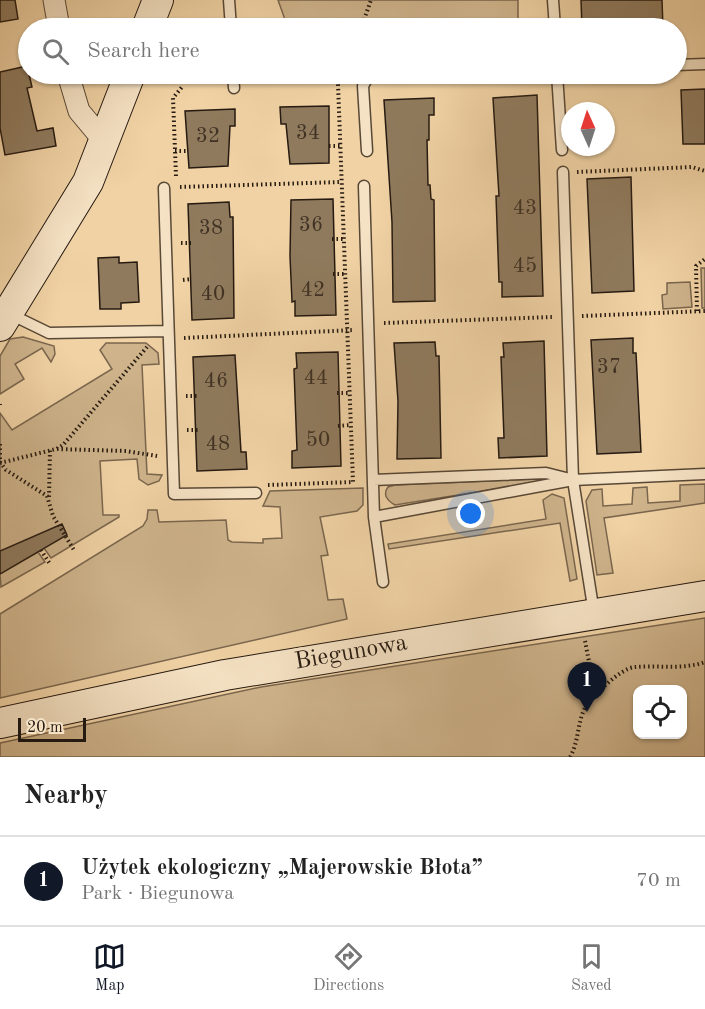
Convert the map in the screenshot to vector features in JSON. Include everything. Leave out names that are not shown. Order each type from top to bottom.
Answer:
[{"type":"street","points":[[54,0],[57,18]]},
{"type":"street","points":[[151,18],[158,0]]},
{"type":"street","points":[[71,84],[79,111],[104,141]]},
{"type":"street","points":[[4,320],[78,200],[126,84]]},
{"type":"street","name":"Biegunowa","points":[[0,723],[225,675],[705,596]]},
{"type":"lane","points":[[230,0],[231,18]]},
{"type":"lane","points":[[553,0],[554,18]]},
{"type":"lane","points":[[687,65],[705,64]]},
{"type":"lane","points":[[234,84],[234,88]]},
{"type":"lane","points":[[364,84],[367,152]]},
{"type":"lane","points":[[558,84],[561,135]]},
{"type":"lane","points":[[563,172],[573,480],[587,615]]},
{"type":"lane","points":[[364,186],[374,517],[383,582]]},
{"type":"lane","points":[[164,188],[166,334],[174,494],[256,493]]},
{"type":"lane","points":[[4,320],[49,333],[166,334]]},
{"type":"lane","points":[[373,480],[546,473],[573,480]]},
{"type":"lane","points":[[374,517],[573,480],[705,474]]},
{"type":"path","points":[[365,18],[371,0]]},
{"type":"path","points":[[256,493],[263,485],[352,482],[338,84]]},
{"type":"path","points":[[182,87],[173,98],[176,188],[341,182]]},
{"type":"path","points":[[329,146],[340,146]]},
{"type":"path","points":[[175,151],[188,151]]},
{"type":"path","points":[[563,172],[692,167],[705,171]]},
{"type":"path","points":[[332,239],[343,239]]},
{"type":"path","points":[[697,311],[696,266],[705,259]]},
{"type":"path","points":[[333,274],[345,274]]},
{"type":"path","points":[[56,449],[63,445],[166,334],[347,332],[379,323],[705,311]]},
{"type":"path","points":[[337,393],[349,393]]},
{"type":"path","points":[[338,426],[351,425]]},
{"type":"path","points":[[0,444],[0,463],[6,470],[47,496],[49,500]]},
{"type":"path","points":[[0,463],[56,449],[126,451],[146,456],[172,456]]},
{"type":"path","points":[[50,450],[49,500],[53,516],[74,550]]},
{"type":"path","points":[[41,550],[50,564]]},
{"type":"path","points":[[587,615],[595,693]]},
{"type":"path","points":[[570,757],[577,745],[584,711],[595,693],[632,667],[661,668],[705,662]]},
{"type":"shaded area","points":[[278,0],[518,0],[518,18],[284,18]]},
{"type":"shaded area","points":[[701,268],[705,268],[705,308],[702,308]]},
{"type":"shaded area","points":[[690,282],[692,307],[663,309],[662,295],[667,294],[667,283]]},
{"type":"shaded area","points":[[23,337],[54,346],[55,354],[51,362],[42,348],[15,364],[24,379],[0,394],[0,356],[10,339]]},
{"type":"shaded area","points":[[106,343],[146,343],[158,353],[159,364],[142,365],[147,474],[162,475],[159,481],[148,485],[139,479],[137,459],[100,461],[103,515],[119,515],[119,517],[51,558],[44,548],[0,551],[0,413],[12,430],[112,369],[100,350]]},
{"type":"shaded area","points":[[536,479],[540,482],[395,505],[388,500],[386,495],[388,487],[395,485]]},
{"type":"shaded area","points":[[705,484],[705,503],[604,518],[613,573],[597,575],[586,501],[592,490],[602,489],[603,506],[632,504],[633,488],[647,487],[648,503],[680,501],[680,485]]},
{"type":"shaded area","points":[[363,488],[363,505],[357,511],[320,517],[328,555],[321,556],[328,600],[343,599],[347,619],[0,698],[0,614],[143,526],[148,510],[157,510],[159,522],[226,520],[228,540],[263,543],[263,539],[282,538],[280,507],[263,506],[270,491]]},
{"type":"shaded area","points":[[552,494],[564,498],[577,579],[570,581],[560,523],[389,549],[388,544],[546,519],[543,500]]},
{"type":"shaded area","points":[[38,552],[45,562],[1,587],[0,574]]},
{"type":"shaded area","points":[[705,618],[705,757],[0,757],[0,743],[261,687]]},
{"type":"building","points":[[0,0],[15,0],[18,19],[0,22]]},
{"type":"building","points":[[581,0],[662,0],[663,18],[582,18]]},
{"type":"building","points":[[18,68],[18,84],[31,84],[32,87],[27,88],[37,131],[53,128],[56,146],[5,155],[0,128],[0,72]]},
{"type":"building","points":[[705,89],[705,144],[683,144],[681,90]]},
{"type":"building","points":[[537,95],[543,296],[502,297],[502,282],[499,282],[496,196],[499,196],[493,98]]},
{"type":"building","points":[[434,98],[434,115],[429,115],[429,140],[427,140],[428,185],[430,185],[431,199],[434,200],[435,301],[393,302],[392,222],[384,100]]},
{"type":"building","points":[[329,106],[329,163],[290,164],[286,124],[281,124],[280,107]]},
{"type":"building","points":[[235,109],[235,126],[230,126],[228,166],[189,168],[185,111]]},
{"type":"building","points":[[631,177],[634,291],[592,293],[587,179]]},
{"type":"building","points":[[333,199],[336,315],[295,316],[295,301],[292,302],[290,256],[291,200]]},
{"type":"building","points":[[229,202],[230,217],[233,217],[234,318],[192,320],[188,204]]},
{"type":"building","points":[[119,257],[119,263],[137,262],[139,302],[121,303],[121,309],[100,309],[98,258]]},
{"type":"building","points":[[633,338],[633,353],[636,353],[641,452],[597,454],[591,340]]},
{"type":"building","points":[[544,341],[547,456],[499,458],[498,438],[504,438],[501,357],[504,357],[503,343]]},
{"type":"building","points":[[435,342],[436,356],[439,356],[441,458],[397,459],[398,401],[394,343]]},
{"type":"building","points":[[338,352],[341,466],[292,468],[292,451],[297,450],[294,369],[297,368],[296,353]]},
{"type":"building","points":[[235,355],[241,452],[246,452],[247,469],[197,471],[193,357]]},
{"type":"building","points":[[62,524],[67,535],[0,574],[0,551]]},
{"type":"place","name":"Użytek ekologiczny „Majerowskie Błota”","points":[[587,712]]}]
